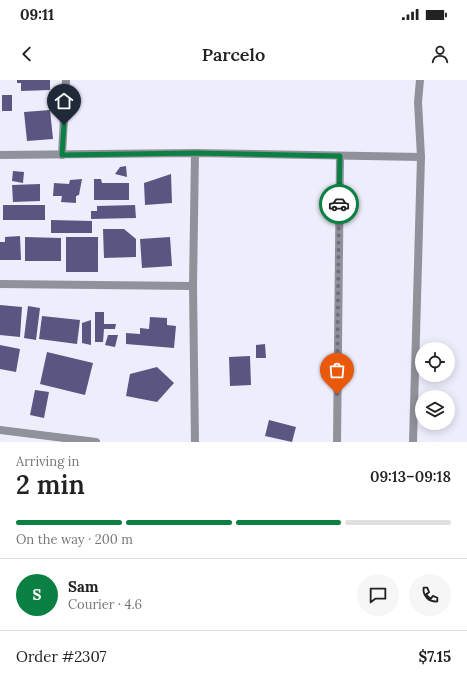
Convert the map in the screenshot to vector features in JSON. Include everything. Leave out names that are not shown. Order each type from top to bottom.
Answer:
[{"type":"street","points":[[62,155],[66,80]]},
{"type":"street","points":[[413,442],[421,157],[418,102],[420,80]]},
{"type":"street","points":[[195,153],[193,286],[195,442]]},
{"type":"street","points":[[0,155],[195,153],[421,157]]},
{"type":"street","points":[[337,442],[340,156]]},
{"type":"street","points":[[0,284],[193,286]]},
{"type":"street","points":[[0,430],[96,442]]},
{"type":"building","points":[[17,80],[50,80],[50,90],[21,91],[21,83],[17,83]]},
{"type":"building","points":[[2,95],[12,95],[12,111],[2,111]]},
{"type":"building","points":[[50,110],[53,139],[27,141],[24,112]]},
{"type":"building","points":[[126,166],[127,177],[115,174],[120,167]]},
{"type":"building","points":[[13,171],[24,172],[23,183],[12,181]]},
{"type":"building","points":[[171,174],[172,203],[145,205],[144,183]]},
{"type":"building","points":[[82,179],[79,195],[76,196],[76,203],[61,202],[62,196],[53,196],[54,183],[69,184],[70,180]]},
{"type":"building","points":[[94,179],[101,179],[102,183],[129,183],[129,200],[94,200]]},
{"type":"building","points":[[40,184],[40,201],[13,202],[12,185]]},
{"type":"building","points":[[3,205],[45,205],[45,220],[3,220]]},
{"type":"building","points":[[135,205],[136,218],[91,219],[91,211],[97,211],[97,206]]},
{"type":"building","points":[[51,220],[92,221],[92,233],[51,233]]},
{"type":"building","points":[[103,229],[124,229],[136,239],[136,257],[104,258]]},
{"type":"building","points":[[20,236],[21,260],[0,260],[0,242],[5,242],[5,237]]},
{"type":"building","points":[[25,237],[61,238],[61,261],[25,261]]},
{"type":"building","points":[[66,237],[98,237],[98,272],[66,272]]},
{"type":"building","points":[[170,237],[172,266],[142,268],[140,239]]},
{"type":"building","points":[[0,305],[22,307],[20,337],[0,335]]},
{"type":"building","points":[[28,306],[40,308],[36,340],[24,338]]},
{"type":"building","points":[[95,312],[104,312],[104,324],[116,324],[115,329],[104,329],[103,342],[95,342]]},
{"type":"building","points":[[42,316],[80,320],[77,344],[39,339]]},
{"type":"building","points":[[150,317],[167,318],[167,325],[176,326],[174,348],[126,344],[126,333],[140,334],[140,328],[149,329]]},
{"type":"building","points":[[91,320],[91,345],[82,343],[82,323]]},
{"type":"building","points":[[108,335],[118,335],[115,347],[105,345]]},
{"type":"building","points":[[265,344],[266,358],[256,358],[256,345]]},
{"type":"building","points":[[0,345],[20,349],[16,372],[0,369]]},
{"type":"building","points":[[47,352],[93,363],[85,395],[40,384]]},
{"type":"building","points":[[250,356],[251,385],[230,386],[229,357]]},
{"type":"building","points":[[157,367],[174,383],[157,402],[126,396],[130,374]]},
{"type":"building","points":[[35,390],[49,392],[44,418],[30,415]]},
{"type":"building","points":[[269,420],[296,427],[292,442],[265,436]]},
{"type":"way so far","points":[[337,394],[339,204]]},
{"type":"route","points":[[64,125],[62,155],[195,153],[340,156],[339,204]]}]
